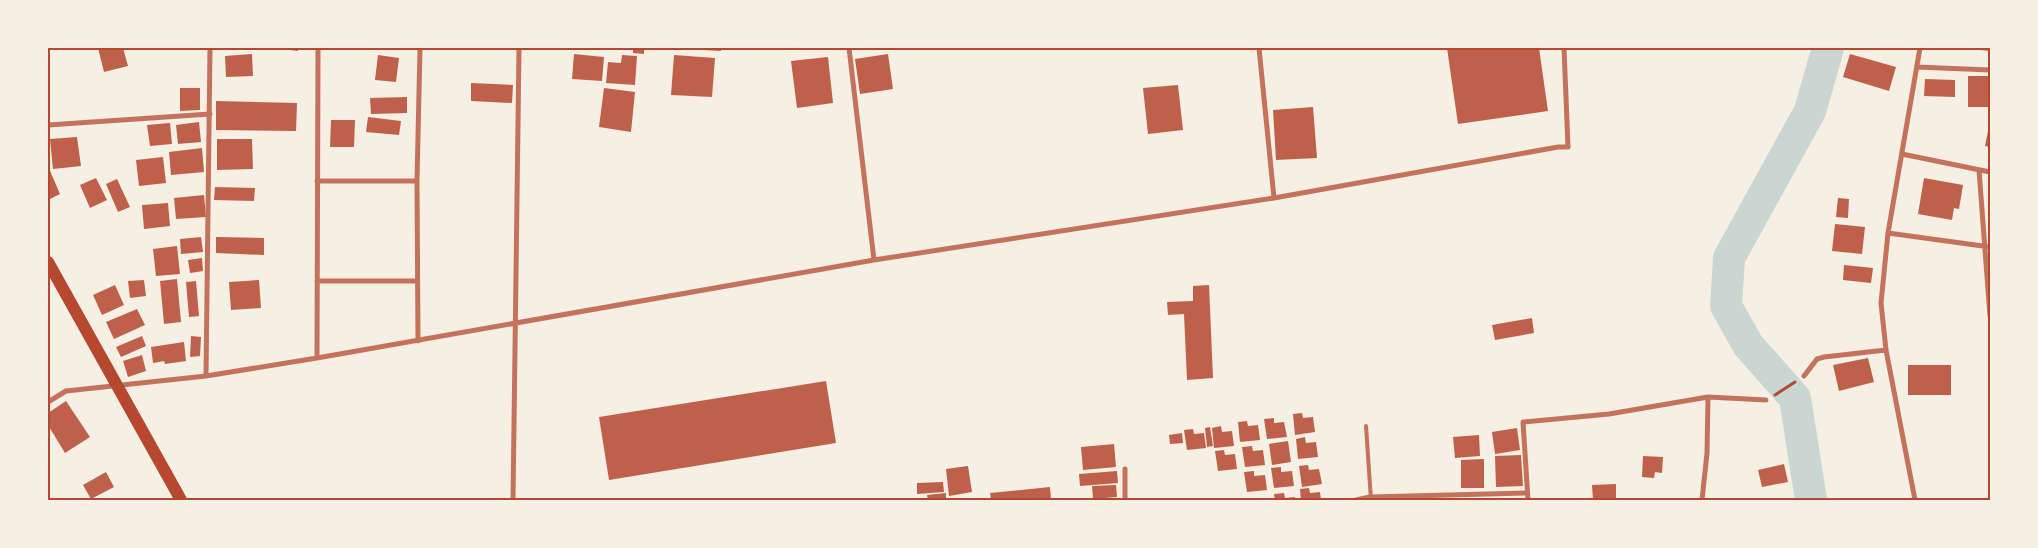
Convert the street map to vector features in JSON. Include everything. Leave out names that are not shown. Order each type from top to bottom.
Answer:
[{"type":"main road","points":[[48,262],[181,500]]},
{"type":"street","points":[[206,376],[210,48]]},
{"type":"street","points":[[317,358],[318,48]]},
{"type":"street","points":[[418,341],[417,182],[420,48]]},
{"type":"street","points":[[513,500],[519,48]]},
{"type":"street","points":[[849,48],[874,260]]},
{"type":"street","points":[[1259,48],[1274,198]]},
{"type":"street","points":[[48,402],[66,391],[206,376],[317,358],[874,260],[1274,198],[1558,146],[1568,146],[1564,48]]},
{"type":"street","points":[[1915,500],[1886,350],[1881,303],[1888,233],[1920,48]]},
{"type":"street","points":[[1917,67],[1990,70]]},
{"type":"street","points":[[48,125],[210,114]]},
{"type":"street","points":[[1902,154],[1990,172]]},
{"type":"street","points":[[1979,170],[1988,247],[1990,316]]},
{"type":"street","points":[[317,180],[417,182]]},
{"type":"street","points":[[1888,233],[1988,247]]},
{"type":"street","points":[[317,281],[418,281]]},
{"type":"street","points":[[1804,376],[1817,359],[1886,350]]},
{"type":"street","points":[[1528,500],[1523,422],[1609,414],[1708,397],[1766,400]]},
{"type":"street","points":[[1702,500],[1707,453],[1708,397]]},
{"type":"street","points":[[1125,469],[1125,500]]},
{"type":"street","points":[[1356,500],[1527,493]]},
{"type":"lane","points":[[1366,426],[1371,499]]},
{"type":"path","points":[[1766,400],[1804,376]]},
{"type":"building","points":[[98,48],[123,48],[128,66],[104,72]]},
{"type":"building","points":[[275,48],[298,48],[298,51]]},
{"type":"building","points":[[586,48],[586,50],[537,49]]},
{"type":"building","points":[[633,48],[644,48],[644,54],[633,53]]},
{"type":"building","points":[[721,48],[721,51],[686,49]]},
{"type":"building","points":[[1447,48],[1539,48],[1548,111],[1458,124]]},
{"type":"building","points":[[1990,48],[1990,51],[1972,49]]},
{"type":"building","points":[[252,54],[253,76],[226,77],[225,56]]},
{"type":"building","points":[[574,54],[604,57],[602,81],[572,79]]},
{"type":"building","points":[[888,54],[893,89],[860,94],[855,59]]},
{"type":"building","points":[[1850,54],[1896,67],[1889,91],[1843,77]]},
{"type":"building","points":[[378,55],[399,58],[396,82],[375,80]]},
{"type":"building","points":[[622,55],[637,56],[635,85],[606,83],[608,62],[621,63]]},
{"type":"building","points":[[674,55],[715,58],[712,97],[671,95]]},
{"type":"building","points":[[828,57],[833,103],[797,108],[791,61]]},
{"type":"building","points":[[1968,76],[1990,76],[1990,107],[1968,107]]},
{"type":"building","points":[[1925,79],[1955,80],[1955,97],[1924,96]]},
{"type":"building","points":[[471,83],[513,85],[512,103],[471,101]]},
{"type":"building","points":[[1178,85],[1183,130],[1148,134],[1143,88]]},
{"type":"building","points":[[180,88],[200,88],[200,110],[180,111]]},
{"type":"building","points":[[604,88],[635,92],[631,132],[599,127]]},
{"type":"building","points":[[407,97],[407,113],[371,114],[370,98]]},
{"type":"building","points":[[216,101],[297,103],[296,131],[216,130]]},
{"type":"building","points":[[1313,107],[1317,158],[1276,160],[1273,110]]},
{"type":"building","points":[[368,117],[401,121],[399,135],[366,132]]},
{"type":"building","points":[[331,120],[355,120],[354,147],[330,147]]},
{"type":"building","points":[[1990,121],[1990,147],[1985,146]]},
{"type":"building","points":[[199,122],[201,142],[178,144],[176,125]]},
{"type":"building","points":[[170,123],[172,144],[150,146],[147,125]]},
{"type":"building","points":[[77,137],[81,166],[53,169],[50,139]]},
{"type":"building","points":[[217,139],[252,139],[253,169],[217,170]]},
{"type":"building","points":[[202,148],[204,172],[171,175],[169,152]]},
{"type":"building","points":[[163,157],[166,183],[139,186],[136,160]]},
{"type":"building","points":[[48,166],[60,194],[48,200]]},
{"type":"building","points":[[96,178],[107,200],[90,208],[80,185]]},
{"type":"building","points":[[1924,178],[1963,185],[1959,209],[1954,208],[1952,220],[1918,214]]},
{"type":"building","points":[[117,179],[130,207],[118,212],[106,184]]},
{"type":"building","points":[[215,187],[255,188],[254,201],[214,200]]},
{"type":"building","points":[[204,195],[206,217],[176,219],[174,198]]},
{"type":"building","points":[[1838,198],[1849,199],[1848,218],[1836,217]]},
{"type":"building","points":[[168,203],[170,226],[144,229],[142,205]]},
{"type":"building","points":[[1835,224],[1865,227],[1862,254],[1832,251]]},
{"type":"building","points":[[201,237],[203,252],[181,254],[180,239]]},
{"type":"building","points":[[216,237],[264,238],[264,255],[216,253]]},
{"type":"building","points":[[177,246],[180,274],[156,276],[153,249]]},
{"type":"building","points":[[202,258],[203,271],[190,273],[188,260]]},
{"type":"building","points":[[1844,265],[1873,268],[1871,283],[1843,280]]},
{"type":"building","points":[[177,279],[181,322],[164,324],[160,281]]},
{"type":"building","points":[[144,280],[146,296],[130,298],[128,281]]},
{"type":"building","points":[[259,280],[261,308],[231,310],[229,282]]},
{"type":"building","points":[[196,281],[199,316],[189,317],[186,282]]},
{"type":"building","points":[[115,285],[124,305],[102,315],[93,295]]},
{"type":"building","points":[[1209,285],[1213,378],[1187,380],[1184,314],[1168,315],[1167,302],[1193,301],[1193,286]]},
{"type":"building","points":[[137,309],[145,325],[114,339],[106,322]]},
{"type":"building","points":[[1532,318],[1534,333],[1495,340],[1492,325]]},
{"type":"building","points":[[142,336],[146,346],[121,357],[116,347]]},
{"type":"building","points":[[191,336],[201,337],[200,356],[190,357]]},
{"type":"building","points":[[184,342],[186,361],[165,364],[164,361],[153,363],[151,347]]},
{"type":"building","points":[[142,355],[146,371],[128,377],[123,361]]},
{"type":"building","points":[[1868,358],[1874,382],[1839,391],[1833,365]]},
{"type":"building","points":[[1908,365],[1951,365],[1951,395],[1908,395]]},
{"type":"building","points":[[826,381],[836,443],[609,480],[599,417]]},
{"type":"building","points":[[66,401],[90,437],[65,453],[48,425],[48,413]]},
{"type":"building","points":[[1302,413],[1303,418],[1313,417],[1315,432],[1295,435],[1293,414]]},
{"type":"building","points":[[1274,418],[1274,423],[1284,422],[1287,437],[1267,439],[1264,419]]},
{"type":"building","points":[[1247,421],[1248,426],[1258,425],[1260,440],[1240,442],[1238,422]]},
{"type":"building","points":[[1221,426],[1222,432],[1232,431],[1234,446],[1214,448],[1212,428]]},
{"type":"building","points":[[1210,427],[1213,446],[1207,447],[1205,428]]},
{"type":"building","points":[[1517,428],[1520,450],[1495,454],[1492,432]]},
{"type":"building","points":[[1193,429],[1194,434],[1204,433],[1206,448],[1187,450],[1184,430]]},
{"type":"building","points":[[1182,433],[1183,443],[1170,444],[1169,435]]},
{"type":"building","points":[[1479,435],[1480,456],[1455,458],[1453,437]]},
{"type":"building","points":[[1305,437],[1306,443],[1316,442],[1318,457],[1298,459],[1296,439]]},
{"type":"building","points":[[1288,441],[1291,462],[1272,465],[1269,444]]},
{"type":"building","points":[[1114,444],[1116,467],[1083,470],[1081,447]]},
{"type":"building","points":[[1252,446],[1253,451],[1263,450],[1265,465],[1245,467],[1242,447]]},
{"type":"building","points":[[1224,450],[1225,455],[1235,454],[1237,469],[1218,471],[1215,451]]},
{"type":"building","points":[[1521,455],[1523,486],[1496,487],[1495,456]]},
{"type":"building","points":[[1643,456],[1663,457],[1662,473],[1655,472],[1654,478],[1642,477]]},
{"type":"building","points":[[1484,459],[1484,488],[1461,488],[1461,460]]},
{"type":"building","points":[[1784,464],[1788,482],[1762,487],[1758,470]]},
{"type":"building","points":[[1308,465],[1309,470],[1319,469],[1322,484],[1302,487],[1299,466]]},
{"type":"building","points":[[968,466],[972,492],[949,496],[946,469]]},
{"type":"building","points":[[1281,467],[1281,472],[1292,471],[1294,486],[1274,488],[1271,468]]},
{"type":"building","points":[[1117,471],[1118,483],[1080,486],[1079,474]]},
{"type":"building","points":[[1254,471],[1254,476],[1265,475],[1267,490],[1247,492],[1244,472]]},
{"type":"building","points":[[106,472],[114,487],[91,499],[83,485]]},
{"type":"building","points":[[943,482],[944,492],[917,494],[917,483]]},
{"type":"building","points":[[1616,484],[1616,500],[1593,500],[1592,485]]},
{"type":"building","points":[[1116,485],[1117,497],[1093,499],[1092,486]]},
{"type":"building","points":[[1050,487],[1051,500],[991,500],[990,493]]},
{"type":"building","points":[[1309,488],[1310,493],[1320,492],[1321,500],[1301,500],[1300,489]]},
{"type":"building","points":[[946,493],[946,500],[928,500],[927,495]]},
{"type":"building","points":[[1284,493],[1285,498],[1295,497],[1295,500],[1275,500],[1274,494]]},
{"type":"building","points":[[1393,496],[1420,497],[1420,500],[1393,500]]},
{"type":"building","points":[[951,498],[970,498],[970,500],[951,500]]},
{"type":"waterway","points":[[1811,500],[1795,398],[1748,345],[1726,306],[1729,258],[1810,111],[1828,48]]}]
